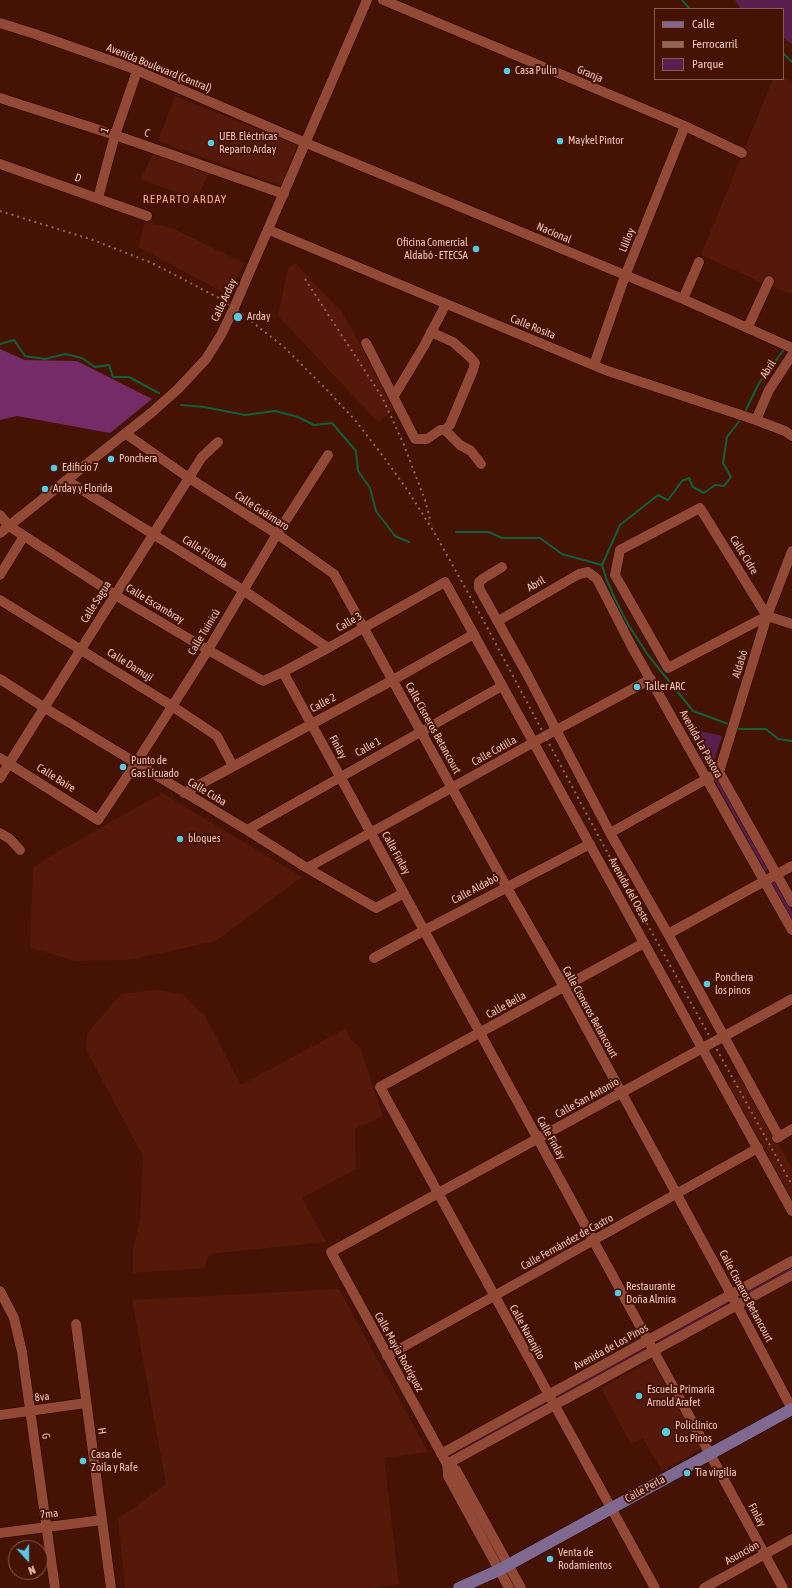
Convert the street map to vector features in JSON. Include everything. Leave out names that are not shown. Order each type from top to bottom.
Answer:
[{"type":"main road","name":"Calle Perla","points":[[459,1588],[504,1568],[610,1508],[792,1409]]},
{"type":"street","name":"Calle Arday","points":[[0,533],[126,434],[178,389],[206,359],[234,308],[269,230],[367,0]]},
{"type":"street","name":"Granja","points":[[383,0],[685,126],[742,153]]},
{"type":"street","name":"Avenida Boulevard (Central)","points":[[0,23],[36,34],[137,70],[306,143]]},
{"type":"street","name":"1","points":[[98,198],[137,70]]},
{"type":"street","name":"C","points":[[0,98],[116,135],[284,194]]},
{"type":"street","name":"Lililoy","points":[[594,365],[625,276],[685,126]]},
{"type":"street","name":"Nacional","points":[[306,143],[456,204],[625,276],[684,299],[748,327],[792,350]]},
{"type":"street","name":"D","points":[[0,164],[147,216]]},
{"type":"street","name":"Calle Rosita","points":[[269,230],[594,365],[747,417],[785,431],[792,436]]},
{"type":"street","points":[[684,299],[699,262]]},
{"type":"street","points":[[748,327],[769,281]]},
{"type":"street","points":[[394,396],[446,304]]},
{"type":"street","points":[[431,332],[453,342],[475,363],[453,418],[445,430]]},
{"type":"street","points":[[366,343],[415,439],[427,439],[440,430],[445,430]]},
{"type":"street","name":"Abril","points":[[747,417],[769,390],[792,350]]},
{"type":"street","points":[[445,430],[460,445],[471,451],[481,464]]},
{"type":"street","name":"Calle Guáimaro","points":[[126,434],[188,478],[277,534],[334,574],[364,627]]},
{"type":"street","name":"Calle Sagua","points":[[0,778],[188,478],[202,457],[218,442]]},
{"type":"street","name":"Calle Tuinicú","points":[[98,820],[208,650],[277,534],[328,455]]},
{"type":"street","name":"Calle Florida","points":[[66,480],[243,590],[328,648]]},
{"type":"street","name":"Calle Cidre","points":[[700,508],[767,616],[668,668],[615,575],[620,550],[700,508]]},
{"type":"street","name":"Calle Escambray","points":[[0,514],[9,526],[115,594],[263,681]]},
{"type":"street","points":[[0,575],[24,536]]},
{"type":"street","name":"Aldabó","points":[[720,772],[767,616],[792,551]]},
{"type":"street","name":"Avenida del Oeste","points":[[502,567],[484,578],[480,582],[479,588],[498,620],[610,833],[668,934],[778,1137],[792,1129]]},
{"type":"street","name":"Abril","points":[[498,620],[579,574],[588,572]]},
{"type":"street","name":"Avenida La Pastora","points":[[588,572],[597,579],[651,679],[792,930]]},
{"type":"street","name":"Calle 3","points":[[263,681],[328,648],[445,582]]},
{"type":"street","name":"Avenida del Oeste","points":[[445,582],[792,1211]]},
{"type":"street","name":"Calle Damují","points":[[0,600],[172,706],[217,736],[233,766]]},
{"type":"street","points":[[767,616],[792,624]]},
{"type":"street","name":"Calle Cisneros Betancourt","points":[[364,627],[506,886],[564,987],[792,1409]]},
{"type":"street","name":"Calle 2","points":[[184,793],[393,680],[474,634]]},
{"type":"street","name":"Finlay","points":[[283,672],[371,833]]},
{"type":"street","name":"Calle Cuba","points":[[0,679],[307,868],[376,908],[404,893]]},
{"type":"street","name":"Calle Cotilla","points":[[307,868],[651,679]]},
{"type":"street","name":"Calle 1","points":[[247,830],[502,686]]},
{"type":"street","name":"Calle Baire","points":[[0,758],[98,820]]},
{"type":"street","points":[[610,833],[720,772]]},
{"type":"street","name":"Avenida La Pastora","points":[[720,772],[792,902]]},
{"type":"street","name":"Calle Finlay","points":[[371,833],[709,1454]]},
{"type":"street","points":[[0,834],[10,839],[20,850]]},
{"type":"street","name":"Calle Aldabó","points":[[374,958],[506,886],[590,844]]},
{"type":"street","points":[[668,934],[792,866]]},
{"type":"street","name":"Calle Bella","points":[[380,1088],[644,943]]},
{"type":"street","name":"Calle San Antonio","points":[[331,1252],[792,999]]},
{"type":"street","name":"Calle Naranjito","points":[[380,1088],[655,1588]]},
{"type":"street","name":"Calle Fernández de Castro","points":[[387,1356],[758,1148]]},
{"type":"street","name":"Calle Mayía Rodríguez","points":[[331,1252],[447,1464],[448,1476],[504,1568],[521,1588]]},
{"type":"street","name":"Avenida de Los Pinos","points":[[441,1454],[792,1260]]},
{"type":"street","points":[[447,1464],[792,1275]]},
{"type":"street","name":"G","points":[[0,1291],[14,1318],[22,1352],[48,1527],[55,1588]]},
{"type":"street","name":"H","points":[[76,1324],[111,1588]]},
{"type":"street","name":"8va","points":[[0,1415],[86,1403]]},
{"type":"street","name":"Finlay","points":[[709,1454],[783,1588]]},
{"type":"street","name":"7ma","points":[[0,1533],[102,1520]]},
{"type":"street","name":"Asunción","points":[[704,1588],[792,1539]]},
{"type":"street","name":"Calle Mayía Rodríguez","points":[[504,1568],[509,1588]]},
{"type":"shaded area","points":[[784,78],[792,81],[792,294],[756,280],[701,255],[773,80],[784,80]]},
{"type":"shaded area","points":[[175,96],[297,145],[281,186],[158,141]]},
{"type":"shaded area","points":[[153,153],[209,173],[196,200],[141,179]]},
{"type":"shaded area","points":[[145,222],[172,228],[244,263],[228,295],[138,247]]},
{"type":"shaded area","points":[[295,263],[342,312],[378,376],[394,410],[378,422],[278,316],[288,268]]},
{"type":"shaded area","points":[[0,349],[25,360],[77,361],[152,399],[110,433],[17,416],[0,420]]},
{"type":"shaded area","points":[[162,793],[302,877],[216,941],[129,960],[76,961],[30,948],[33,868],[44,860]]},
{"type":"shaded area","points":[[155,990],[182,994],[205,1016],[241,1085],[346,1028],[351,1040],[360,1047],[383,1116],[355,1129],[356,1169],[302,1198],[326,1242],[209,1254],[204,1268],[133,1273],[133,1248],[140,1220],[143,1156],[86,1050],[87,1034],[121,994]]},
{"type":"shaded area","points":[[741,1076],[792,1168],[792,1201],[727,1083]]},
{"type":"shaded area","points":[[339,1289],[428,1452],[384,1458],[399,1584],[372,1588],[125,1588],[118,1519],[166,1484],[132,1300]]},
{"type":"shaded area","points":[[653,1360],[702,1448],[662,1471],[643,1438],[631,1444],[601,1388]]},
{"type":"green space","points":[[735,0],[792,0],[792,44],[784,39],[784,8],[740,8]]},
{"type":"green space","points":[[687,728],[722,736],[714,761],[710,766],[706,766]]},
{"type":"green space","points":[[718,778],[769,869],[765,871],[715,781]]},
{"type":"green space","points":[[775,882],[792,912],[792,921],[771,884]]},
{"type":"green space","points":[[792,1265],[792,1270],[743,1297],[741,1293]]},
{"type":"green space","points":[[726,1302],[728,1306],[660,1343],[658,1339]]},
{"type":"green space","points":[[644,1347],[646,1351],[559,1399],[556,1395]]},
{"type":"green space","points":[[545,1402],[547,1406],[453,1458],[451,1455]]},
{"type":"waterway","points":[[682,0],[689,8]]},
{"type":"waterway","points":[[784,54],[792,62]]},
{"type":"waterway","points":[[0,344],[14,340],[25,356],[45,359],[65,354],[82,358],[95,367],[109,365],[113,377],[129,377],[159,393]]},
{"type":"waterway","points":[[744,414],[759,383],[785,348]]},
{"type":"waterway","points":[[181,405],[204,407],[245,415],[275,411],[298,417],[314,425],[332,423],[356,451],[358,471],[370,488],[376,511],[395,536],[409,542]]},
{"type":"waterway","points":[[731,725],[693,711],[648,655],[629,626],[615,599],[602,565],[620,525],[658,495],[668,500],[682,481],[689,478],[693,487],[704,493],[715,485],[724,486],[731,477],[723,463],[727,437],[741,419]]},
{"type":"waterway","points":[[456,532],[489,532],[502,538],[540,538],[562,554],[602,565]]},
{"type":"waterway","points":[[737,728],[766,729],[778,739],[792,741]]},
{"type":"railway","points":[[0,211],[93,240],[152,263],[219,298],[285,348],[355,420],[408,491],[434,532],[481,616],[600,839],[792,1185]]},
{"type":"railway","points":[[305,279],[382,397],[404,445],[425,500],[431,523]]},
{"type":"place","name":"Casa Pulin","points":[[507,71]]},
{"type":"place","name":"Maykel Pintor","points":[[560,141]]},
{"type":"place","name":"UEB. Eléctricas Reparto Arday","points":[[211,143]]},
{"type":"place","name":"Oficina Comercial Aldabó - ETECSA","points":[[476,249]]},
{"type":"place","name":"Arday","points":[[238,317]]},
{"type":"place","name":"Ponchera","points":[[111,459]]},
{"type":"place","name":"Edificio 7","points":[[54,468]]},
{"type":"place","name":"Arday y Florida","points":[[45,489]]},
{"type":"place","name":"Taller ARC","points":[[637,687]]},
{"type":"place","name":"Punto de Gas Licuado","points":[[123,767]]},
{"type":"place","name":"bloques","points":[[180,839]]},
{"type":"place","name":"Ponchera los pinos","points":[[707,984]]},
{"type":"place","name":"Restaurante Doña Almira","points":[[618,1293]]},
{"type":"place","name":"Escuela Primaria Arnold Arafet","points":[[639,1396]]},
{"type":"place","name":"Policlínico Los Pinos","points":[[666,1432]]},
{"type":"place","name":"Casa de Zoila y Rafe","points":[[83,1461]]},
{"type":"place","name":"Tia virgilia","points":[[687,1473]]},
{"type":"place","name":"Venta de Rodamientos","points":[[550,1559]]},
{"type":"district","name":"REPARTO ARDAY","points":[[185,199]]}]
